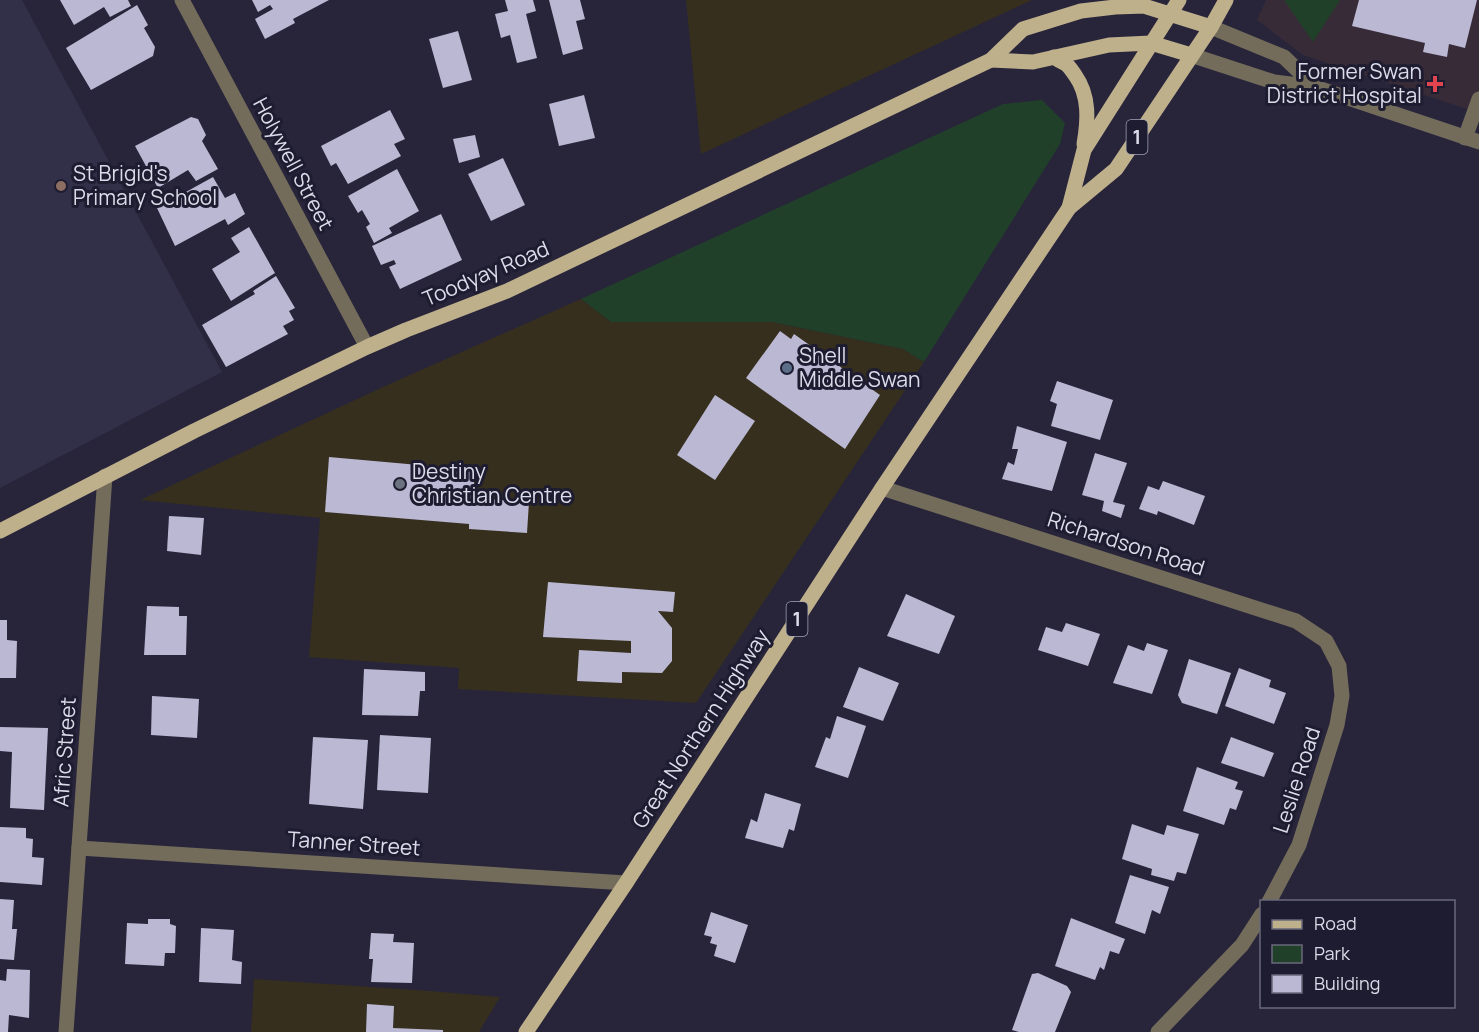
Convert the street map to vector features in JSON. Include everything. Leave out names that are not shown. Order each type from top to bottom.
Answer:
[{"type":"main road","name":"Great Northern Highway","points":[[1069,208],[1084,150],[1179,0]]},
{"type":"main road","name":"Great Northern Highway","points":[[526,1032],[1069,208],[1116,169],[1211,27],[1226,0]]},
{"type":"main road","name":"Toodyay Road","points":[[0,531],[194,431],[368,347],[507,291],[991,60],[1023,29],[1082,10],[1115,6],[1144,6],[1211,27]]},
{"type":"main road","name":"Toodyay Road","points":[[991,60],[1033,62],[1109,45],[1151,44],[1191,55]]},
{"type":"main road","points":[[1054,57],[1068,65],[1078,80],[1087,103],[1084,150]]},
{"type":"street","name":"Holywell Street","points":[[182,0],[368,347]]},
{"type":"street","points":[[1211,27],[1284,57],[1315,87]]},
{"type":"street","points":[[1191,55],[1274,82],[1315,87],[1472,140],[1479,99]]},
{"type":"street","name":"Afric Street","points":[[66,1032],[105,476]]},
{"type":"street","name":"Richardson Road","points":[[882,489],[1296,621],[1326,641],[1339,666]]},
{"type":"street","name":"Leslie Road","points":[[1270,900],[1299,845],[1337,725],[1342,696],[1339,666]]},
{"type":"street","name":"Tanner Street","points":[[80,848],[626,883]]},
{"type":"street","points":[[1158,1032],[1242,945],[1260,917]]},
{"type":"shaded area","name":"St Brigid's Primary School","points":[[0,0],[22,0],[222,372],[0,488]]},
{"type":"shaded area","points":[[686,0],[1032,0],[701,154]]},
{"type":"shaded area","name":"Former Swan District Hospital","points":[[1266,0],[1479,0],[1479,113],[1303,55],[1257,20]]},
{"type":"shaded area","points":[[581,299],[611,322],[772,322],[903,349],[924,362],[696,703],[458,689],[459,668],[309,657],[320,518],[140,500],[383,387]]},
{"type":"shaded area","points":[[254,979],[500,997],[479,1032],[251,1032]]},
{"type":"green space","points":[[1284,0],[1340,0],[1313,42]]},
{"type":"green space","points":[[1042,100],[1065,123],[1060,144],[924,362],[903,349],[772,322],[611,322],[581,299],[1003,104]]},
{"type":"building","points":[[60,0],[128,0],[131,6],[110,17],[104,7],[74,25]]},
{"type":"building","points":[[252,0],[329,0],[293,19],[295,23],[265,39],[255,19],[273,9],[270,5],[258,12]]},
{"type":"building","points":[[505,0],[533,0],[536,11],[526,14],[537,58],[517,63],[510,35],[501,38],[495,14],[508,11]]},
{"type":"building","points":[[549,0],[580,0],[585,19],[576,21],[583,49],[563,55]]},
{"type":"building","points":[[1359,0],[1477,0],[1465,48],[1449,44],[1447,57],[1423,52],[1425,43],[1352,26]]},
{"type":"building","points":[[137,5],[148,25],[144,28],[155,47],[153,56],[91,90],[66,48]]},
{"type":"building","points":[[458,31],[472,80],[443,88],[429,39]]},
{"type":"building","points":[[584,95],[595,138],[559,146],[549,104]]},
{"type":"building","points":[[390,110],[405,139],[394,144],[401,156],[348,184],[336,163],[331,166],[321,146]]},
{"type":"building","points":[[191,117],[198,119],[206,135],[202,141],[218,169],[196,181],[188,170],[158,188],[135,146]]},
{"type":"building","points":[[475,135],[480,157],[459,163],[453,139]]},
{"type":"building","points":[[503,158],[525,205],[491,221],[468,174]]},
{"type":"building","points":[[397,169],[419,211],[389,228],[392,233],[374,243],[366,227],[370,224],[362,210],[358,213],[348,196]]},
{"type":"building","points":[[213,177],[225,198],[235,193],[245,214],[228,225],[225,219],[175,246],[157,208]]},
{"type":"building","points":[[441,214],[462,260],[400,289],[389,267],[396,264],[394,260],[381,265],[372,246]]},
{"type":"building","points":[[249,227],[275,273],[231,301],[212,269],[240,252],[231,238]]},
{"type":"building","points":[[276,276],[295,308],[289,311],[294,320],[283,326],[288,334],[226,367],[202,325],[255,294],[253,291]]},
{"type":"building","points":[[780,331],[791,339],[794,334],[880,395],[845,449],[746,378]]},
{"type":"building","points":[[1057,381],[1113,400],[1100,440],[1051,426],[1057,404],[1050,401]]},
{"type":"building","points":[[715,395],[755,421],[715,480],[677,455]]},
{"type":"building","points":[[1017,426],[1067,442],[1052,491],[1002,479],[1008,462],[1014,465],[1018,449],[1012,449]]},
{"type":"building","points":[[1095,453],[1127,463],[1113,502],[1125,505],[1121,518],[1102,511],[1104,501],[1082,495]]},
{"type":"building","name":"Destiny Christian Centre","points":[[329,457],[475,470],[473,498],[529,502],[527,533],[469,529],[469,524],[325,512]]},
{"type":"building","points":[[1163,481],[1205,496],[1194,525],[1158,511],[1157,515],[1139,509],[1148,486],[1159,490]]},
{"type":"building","points":[[169,516],[204,518],[201,555],[167,551]]},
{"type":"building","points":[[548,582],[675,592],[673,612],[658,611],[672,628],[672,661],[662,673],[622,672],[622,683],[577,681],[579,650],[631,653],[631,641],[543,637]]},
{"type":"building","points":[[906,594],[955,616],[939,654],[887,636]]},
{"type":"building","points":[[147,606],[179,607],[179,616],[187,616],[186,655],[144,655]]},
{"type":"building","points":[[0,620],[7,620],[7,640],[17,641],[16,678],[0,678]]},
{"type":"building","points":[[1066,623],[1100,634],[1088,666],[1038,650],[1046,627],[1062,632]]},
{"type":"building","points":[[1147,643],[1168,650],[1152,694],[1113,683],[1128,645],[1144,651]]},
{"type":"building","points":[[1189,659],[1231,673],[1217,714],[1182,703],[1178,695]]},
{"type":"building","points":[[859,667],[899,683],[883,721],[843,707]]},
{"type":"building","points":[[1239,668],[1271,680],[1269,687],[1286,693],[1274,724],[1225,706]]},
{"type":"building","points":[[364,669],[425,672],[425,691],[420,691],[418,716],[362,715]]},
{"type":"building","points":[[152,696],[199,699],[197,738],[151,735]]},
{"type":"building","points":[[837,716],[866,726],[848,778],[815,767],[826,737],[830,739]]},
{"type":"building","points":[[0,727],[48,728],[44,810],[10,808],[12,752],[0,751]]},
{"type":"building","points":[[380,735],[431,738],[428,793],[377,790]]},
{"type":"building","points":[[313,737],[368,740],[363,809],[309,804]]},
{"type":"building","points":[[1231,737],[1274,753],[1264,777],[1221,763]]},
{"type":"building","points":[[1197,767],[1238,782],[1235,789],[1243,791],[1236,810],[1230,808],[1224,825],[1183,811]]},
{"type":"building","points":[[765,793],[801,804],[794,831],[789,829],[783,848],[745,838],[751,819],[757,822]]},
{"type":"building","points":[[1132,824],[1164,835],[1167,825],[1199,834],[1186,874],[1177,872],[1174,881],[1151,875],[1152,869],[1122,859]]},
{"type":"building","points":[[0,827],[26,828],[26,838],[33,839],[32,857],[44,858],[42,885],[0,882]]},
{"type":"building","points":[[1130,875],[1169,887],[1160,914],[1152,910],[1145,934],[1115,923]]},
{"type":"building","points":[[0,899],[14,900],[12,929],[17,929],[14,960],[0,959]]},
{"type":"building","points":[[711,912],[748,925],[735,963],[714,956],[717,945],[710,943],[712,937],[704,935]]},
{"type":"building","points":[[1071,918],[1125,939],[1119,954],[1110,951],[1104,970],[1100,967],[1095,980],[1055,966]]},
{"type":"building","points":[[148,919],[170,919],[170,924],[176,926],[175,953],[165,953],[164,966],[125,964],[127,923],[148,924]]},
{"type":"building","points":[[201,928],[234,930],[232,960],[242,962],[241,984],[199,982]]},
{"type":"building","points":[[371,933],[394,934],[393,942],[414,943],[412,983],[371,982],[373,959],[369,959]]},
{"type":"building","points":[[7,969],[30,970],[29,1018],[9,1015],[8,1032],[0,1032],[0,980],[6,981]]},
{"type":"building","points":[[1038,973],[1067,986],[1071,992],[1055,1032],[1012,1030],[1032,974]]},
{"type":"building","points":[[367,1004],[394,1006],[393,1028],[443,1030],[443,1032],[366,1032]]},
{"type":"place","name":"Former Swan District Hospital","points":[[1435,84]]},
{"type":"place","name":"St Brigid's Primary School","points":[[61,186]]},
{"type":"place","name":"Shell Middle Swan","points":[[787,368]]},
{"type":"place","name":"Destiny Christian Centre","points":[[400,484]]}]
